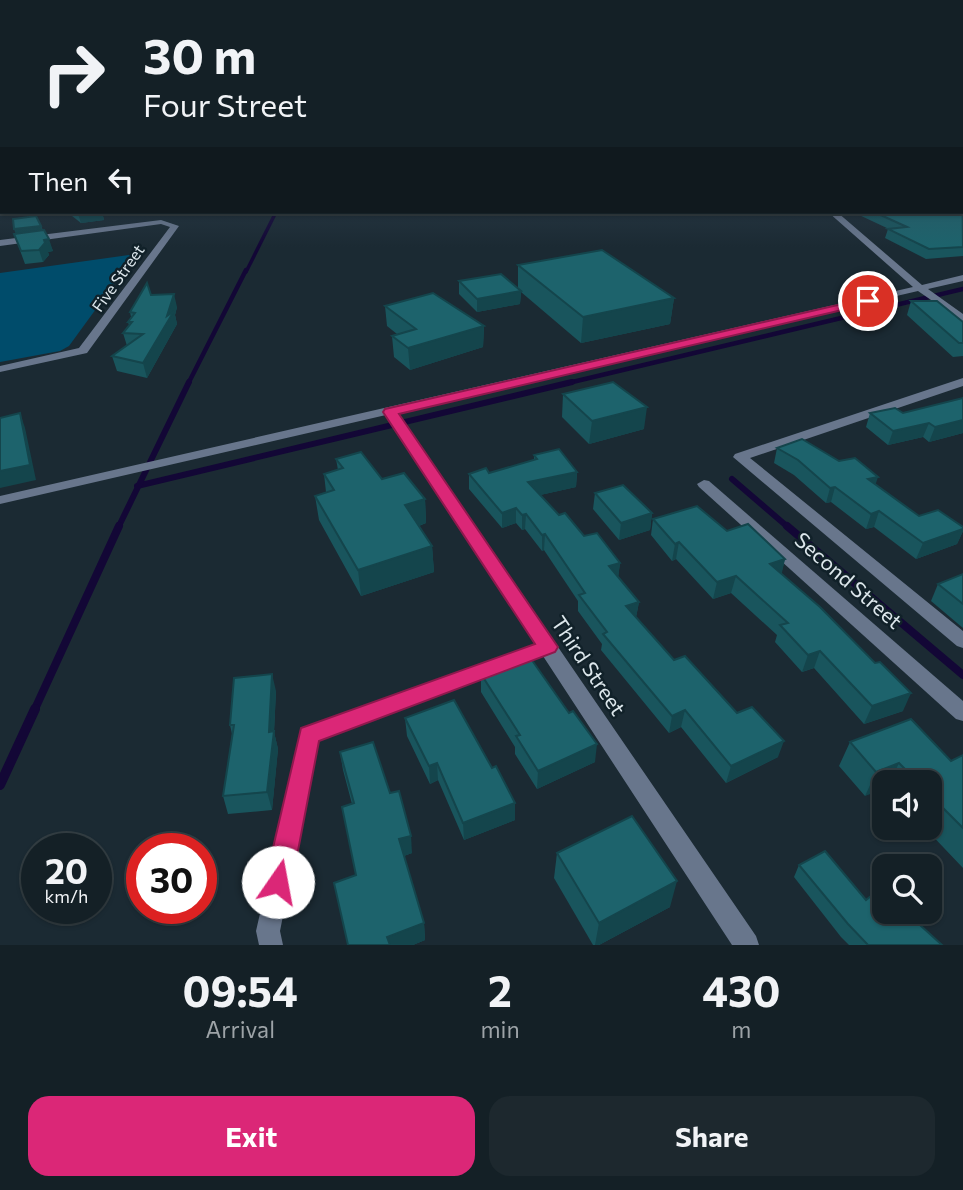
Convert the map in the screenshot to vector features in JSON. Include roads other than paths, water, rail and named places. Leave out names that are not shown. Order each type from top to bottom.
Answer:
[{"type":"street","points":[[834,214],[921,289],[963,319]]},
{"type":"street","name":"Five Street","points":[[0,243],[171,223],[175,226],[83,351],[0,369]]},
{"type":"street","points":[[0,500],[963,278]]},
{"type":"street","name":"Second Street","points":[[963,382],[740,457],[963,641]]},
{"type":"street","name":"Third Street","points":[[390,412],[747,945]]},
{"type":"street","name":"Second Street","points":[[704,484],[963,713]]},
{"type":"street","points":[[271,945],[268,931],[309,735],[548,647]]},
{"type":"waterway","points":[[246,272],[275,214]]},
{"type":"waterway","points":[[189,383],[246,270]]},
{"type":"waterway","points":[[564,384],[963,289]]},
{"type":"waterway","points":[[139,486],[572,382]]},
{"type":"waterway","points":[[139,486],[189,383]]},
{"type":"waterway","points":[[732,479],[789,528]]},
{"type":"waterway","points":[[118,528],[139,486]]},
{"type":"waterway","points":[[34,711],[119,526]]},
{"type":"waterway","points":[[787,526],[963,675]]},
{"type":"waterway","points":[[0,785],[35,709]]}]
